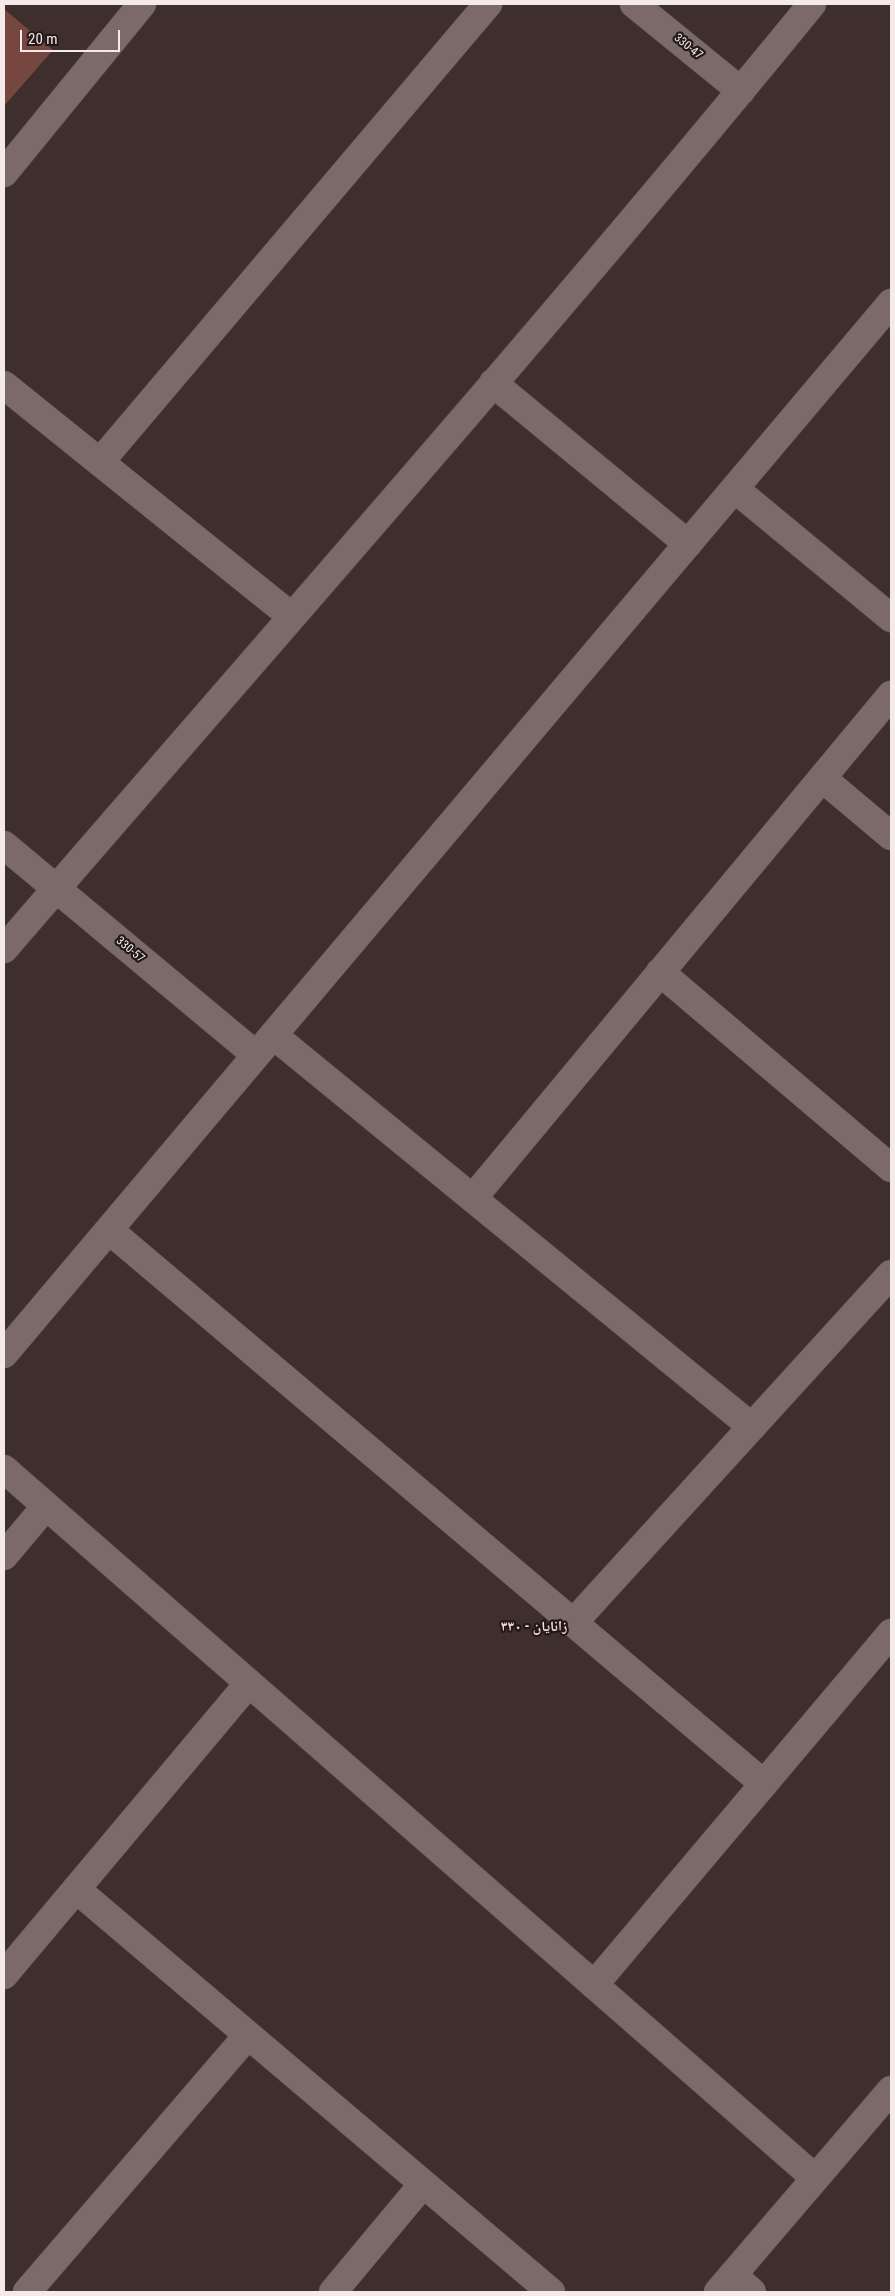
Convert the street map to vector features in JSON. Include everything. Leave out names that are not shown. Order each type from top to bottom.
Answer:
[{"type":"street","points":[[4,173],[142,4]]},
{"type":"street","points":[[100,462],[488,4]]},
{"type":"street","name":"330-47","points":[[634,4],[741,91]]},
{"type":"street","points":[[4,949],[493,383],[741,91],[812,4]]},
{"type":"street","points":[[4,1354],[891,303]]},
{"type":"street","points":[[493,383],[688,544]]},
{"type":"street","points":[[4,385],[291,616]]},
{"type":"street","points":[[735,489],[891,618]]},
{"type":"street","points":[[473,1198],[891,695]]},
{"type":"street","points":[[822,778],[891,836]]},
{"type":"street","name":"330-57","points":[[4,845],[256,1056]]},
{"type":"street","points":[[660,972],[891,1168]]},
{"type":"street","points":[[273,1035],[752,1427]]},
{"type":"street","points":[[109,1230],[764,1784]]},
{"type":"street","points":[[573,1623],[891,1274]]},
{"type":"street","points":[[4,1469],[815,2178]]},
{"type":"street","points":[[4,1556],[46,1506]]},
{"type":"street","points":[[594,1985],[891,1633]]},
{"type":"street","points":[[4,1975],[249,1683]]},
{"type":"street","points":[[76,1889],[551,2292]]},
{"type":"street","points":[[27,2292],[248,2035]]},
{"type":"street","points":[[734,2286],[815,2178],[891,2090]]},
{"type":"street","points":[[333,2292],[423,2184]]},
{"type":"shaded area","points":[[4,9],[53,50],[4,106]]},
{"type":"district","name":"زانایان - ٣٣٠","points":[[534,1627]]}]
